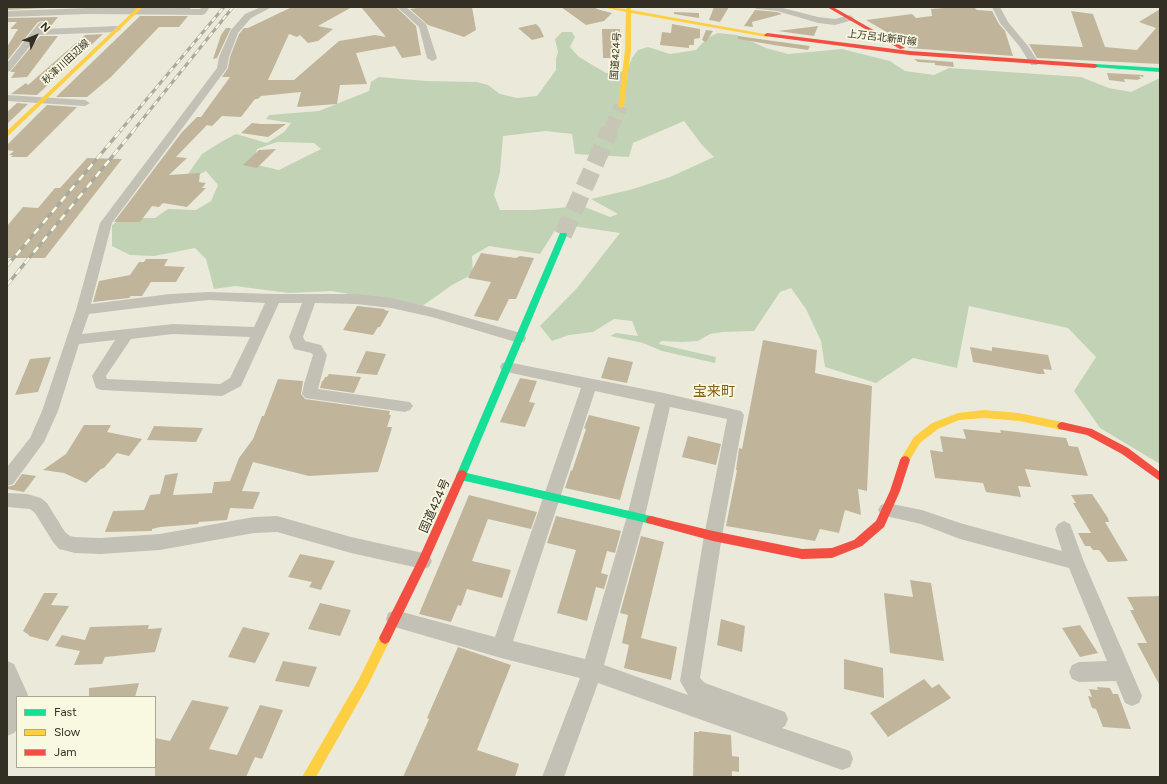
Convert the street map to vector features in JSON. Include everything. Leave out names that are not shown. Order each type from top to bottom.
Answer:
[{"type":"main road","name":"上万呂北新町線","points":[[604,7],[629,9],[766,35],[910,52],[1034,63],[1160,70]]},
{"type":"main road","points":[[829,7],[910,52]]},
{"type":"main road","name":"秋津川田辺線","points":[[7,134],[139,8]]},
{"type":"main road","name":"国道424号","points":[[621,106],[628,50],[629,9]]},
{"type":"main road","name":"国道424号","points":[[309,777],[363,683],[423,561],[461,476],[563,236]]},
{"type":"main road","points":[[461,476],[636,516],[713,536],[802,554],[832,553],[858,543],[880,524],[895,491],[904,462],[917,440],[935,426],[958,417],[984,414],[1019,417],[1089,432],[1125,451],[1160,477]]},
{"type":"street","points":[[176,9],[188,7]]},
{"type":"street","points":[[7,14],[51,13],[88,9],[139,8],[176,9],[202,12],[206,7]]},
{"type":"street","points":[[7,479],[36,442],[50,411],[84,310],[106,223],[222,68],[224,57],[234,32],[248,16],[268,7]]},
{"type":"street","points":[[401,7],[424,26],[432,58]]},
{"type":"street","points":[[757,7],[784,10],[818,20],[835,22],[850,18]]},
{"type":"street","points":[[996,7],[1004,23],[1024,46],[1034,63]]},
{"type":"street","points":[[7,68],[51,13]]},
{"type":"street","points":[[36,32],[117,29]]},
{"type":"street","points":[[7,98],[85,103]]},
{"type":"street","points":[[84,310],[170,299],[210,296],[274,299],[356,299],[391,303],[433,313],[519,338]]},
{"type":"street","points":[[310,298],[296,337],[299,345],[316,349],[320,355],[311,384],[310,394],[405,406]]},
{"type":"street","points":[[126,335],[99,376],[102,384],[222,390],[236,382],[274,299]]},
{"type":"street","points":[[74,340],[173,329],[259,332]]},
{"type":"street","points":[[507,367],[736,415],[713,536],[690,681],[698,691],[778,718]]},
{"type":"street","points":[[500,648],[590,384]]},
{"type":"street","points":[[553,777],[592,671],[636,516],[664,399]]},
{"type":"street","points":[[7,500],[27,500],[35,503],[41,508],[59,537],[65,543],[75,545],[101,546],[160,542],[254,525],[277,524],[351,545],[423,561]]},
{"type":"street","points":[[887,510],[922,517],[960,531],[1075,562]]},
{"type":"street","points":[[1064,529],[1075,562],[1120,671],[1132,696]]},
{"type":"street","points":[[394,619],[592,671],[842,759]]},
{"type":"street","points":[[7,671],[18,696]]},
{"type":"street","points":[[1079,672],[1120,671]]},
{"type":"street","points":[[7,726],[12,719],[16,702]]},
{"type":"green space","points":[[562,32],[572,32],[575,37],[570,47],[579,57],[606,73],[627,71],[632,58],[638,50],[648,47],[670,54],[696,50],[707,38],[718,33],[737,35],[766,48],[788,54],[842,49],[890,61],[905,71],[934,75],[949,68],[1081,77],[1109,88],[1131,92],[1160,78],[1160,464],[1100,428],[1074,391],[1096,357],[1068,328],[969,306],[957,368],[913,358],[876,383],[825,367],[821,341],[806,309],[791,288],[780,292],[754,331],[723,332],[710,334],[698,341],[661,341],[659,344],[716,357],[715,363],[662,351],[643,343],[610,336],[616,333],[638,336],[632,321],[614,319],[593,332],[569,335],[552,341],[540,326],[577,288],[620,233],[559,224],[540,254],[489,246],[472,256],[473,274],[452,285],[421,307],[332,291],[289,293],[235,286],[214,289],[206,259],[195,248],[154,256],[130,255],[112,246],[112,225],[122,218],[155,218],[168,209],[196,210],[211,201],[218,185],[206,171],[181,184],[202,154],[221,142],[236,134],[267,143],[284,132],[291,123],[266,119],[269,115],[319,111],[369,91],[371,82],[379,77],[426,81],[477,82],[488,85],[500,94],[517,98],[537,96],[556,70],[556,59],[558,52],[555,39]],"holes":[[[684,121],[702,145],[714,157],[670,177],[633,189],[591,199],[618,214],[610,217],[582,206],[533,210],[500,210],[494,195],[500,172],[503,136],[546,131],[572,134],[575,154],[629,157],[633,143]],[[277,142],[314,143],[321,149],[279,170],[253,164],[257,149]]]},
{"type":"building","points":[[7,7],[65,7],[7,10]]},
{"type":"building","points":[[292,7],[352,7],[318,26],[333,29],[318,41],[308,43],[300,35],[297,37],[289,34],[268,80],[294,80],[339,41],[375,35],[386,37],[361,7],[396,7],[416,26],[421,55],[402,58],[395,46],[356,53],[367,84],[340,85],[337,104],[297,107],[301,92],[261,96],[258,99],[255,99],[241,117],[222,116],[212,126],[207,125],[176,157],[187,158],[169,175],[200,173],[199,182],[206,183],[202,188],[206,188],[187,207],[163,203],[159,207],[152,206],[140,222],[114,222],[182,132],[197,117],[201,117],[230,77],[222,77],[228,68],[230,57],[239,34],[244,28],[248,28]]},
{"type":"building","points":[[423,7],[472,7],[476,30],[464,37],[428,25],[410,9]]},
{"type":"building","points":[[561,7],[593,7],[612,13],[604,21],[586,25]]},
{"type":"building","points":[[714,7],[729,7],[720,22],[709,20]]},
{"type":"building","points":[[974,7],[977,10],[992,11],[999,24],[1005,31],[1013,56],[909,48],[907,44],[866,20],[912,14],[916,18],[932,16],[931,9]]},
{"type":"building","points":[[1160,9],[1160,64],[1037,58],[1029,44],[1083,47],[1071,11],[1093,14],[1105,47],[1137,50],[1156,28],[1139,22]]},
{"type":"building","points":[[755,10],[777,12],[782,14],[752,22],[753,27],[744,26]]},
{"type":"building","points":[[674,12],[699,13],[699,18],[674,14]]},
{"type":"building","points":[[140,16],[188,16],[179,27],[159,27],[111,77],[87,97],[56,97]]},
{"type":"building","points":[[58,17],[50,27],[46,27],[47,25],[43,21],[38,22],[7,61],[7,47],[18,29],[10,29],[17,22],[7,22],[7,18]]},
{"type":"building","points":[[536,24],[540,28],[544,37],[532,40],[518,28]]},
{"type":"building","points":[[672,24],[700,29],[700,38],[694,39],[694,45],[689,45],[689,48],[660,45],[662,32],[671,33]]},
{"type":"building","points":[[818,26],[814,36],[778,31]]},
{"type":"building","points":[[226,28],[231,28],[217,58],[213,59],[221,35]]},
{"type":"building","points":[[602,29],[620,29],[618,58],[603,58]]},
{"type":"building","points":[[706,30],[713,31],[706,42],[702,40]]},
{"type":"building","points":[[103,34],[37,95],[11,94],[26,83],[28,85],[85,35]]},
{"type":"building","points":[[40,36],[58,36],[27,77],[11,78],[15,72],[10,72]]},
{"type":"building","points":[[738,36],[810,46],[808,50],[738,39]]},
{"type":"building","points":[[914,59],[953,62],[954,67],[935,65],[935,63],[918,62]]},
{"type":"building","points":[[1107,73],[1143,75],[1144,77],[1139,76],[1141,79],[1138,79],[1139,80],[1124,79],[1125,82],[1109,80]]},
{"type":"building","points":[[17,103],[28,104],[7,124],[7,112]]},
{"type":"building","points":[[47,105],[77,107],[27,157],[11,157],[13,155],[9,155],[14,151],[7,150],[7,145]]},
{"type":"building","points":[[252,123],[286,124],[268,137],[241,133]]},
{"type":"building","points":[[276,149],[257,168],[243,165],[259,150]]},
{"type":"building","points":[[87,158],[122,159],[45,258],[7,258],[7,226],[23,207],[38,208],[55,188],[60,188]]},
{"type":"building","points":[[481,253],[516,258],[520,256],[534,258],[516,299],[509,299],[498,321],[474,316],[491,282],[468,278]]},
{"type":"building","points":[[146,259],[168,259],[164,266],[185,267],[176,282],[151,282],[142,296],[131,296],[129,298],[93,302],[99,281],[130,275],[139,262],[144,262]]},
{"type":"building","points":[[357,306],[385,309],[384,310],[389,311],[380,327],[378,327],[373,335],[343,330]]},
{"type":"building","points":[[763,340],[817,350],[815,373],[872,386],[867,491],[858,489],[861,515],[845,510],[839,533],[820,529],[815,541],[726,526],[737,470],[739,448],[742,449]]},
{"type":"building","points":[[970,347],[992,351],[992,347],[1048,355],[1052,370],[1043,369],[1045,374],[1039,374],[973,362]]},
{"type":"building","points":[[366,351],[386,354],[377,375],[356,373]]},
{"type":"building","points":[[51,357],[38,392],[15,395],[30,359]]},
{"type":"building","points":[[608,357],[633,362],[627,383],[601,378]]},
{"type":"building","points":[[329,374],[361,377],[354,393],[320,388],[322,381]]},
{"type":"building","points":[[520,378],[537,381],[529,402],[535,403],[525,427],[500,422]]},
{"type":"building","points":[[278,379],[303,381],[301,394],[305,399],[390,411],[389,415],[391,415],[387,427],[392,427],[378,472],[309,476],[253,462],[242,491],[260,492],[253,509],[230,508],[227,520],[160,527],[152,529],[152,531],[105,532],[113,511],[144,510],[150,495],[160,494],[165,475],[178,473],[173,495],[212,493],[214,482],[230,481],[239,458],[253,439],[262,416],[264,416]]},
{"type":"building","points":[[589,415],[640,427],[620,500],[565,488],[586,429],[584,428]]},
{"type":"building","points":[[84,425],[111,425],[107,432],[142,439],[129,456],[117,453],[104,468],[86,483],[64,473],[43,470],[66,454]]},
{"type":"building","points":[[154,426],[203,428],[196,442],[147,440]]},
{"type":"building","points":[[963,429],[1001,433],[1000,430],[1066,438],[1069,446],[1078,447],[1088,476],[1025,469],[1031,487],[1018,486],[1021,497],[986,492],[983,483],[935,478],[930,450],[943,452],[940,436],[966,439]]},
{"type":"building","points":[[688,436],[721,444],[716,465],[682,457]]},
{"type":"building","points":[[22,474],[36,476],[24,492],[7,489],[7,487],[14,485]]},
{"type":"building","points":[[1092,494],[1108,518],[1109,522],[1105,522],[1128,561],[1108,562],[1099,550],[1093,550],[1090,546],[1085,546],[1078,533],[1091,533],[1073,503],[1076,503],[1071,495]]},
{"type":"building","points":[[469,495],[537,512],[531,529],[488,519],[472,561],[511,570],[502,598],[467,589],[461,606],[458,605],[451,622],[419,614]]},
{"type":"building","points":[[556,516],[621,531],[615,553],[607,551],[601,573],[608,575],[604,589],[596,587],[587,621],[557,613],[576,550],[547,543]]},
{"type":"building","points":[[641,536],[664,542],[641,638],[677,647],[671,680],[624,668],[629,645],[622,643],[628,615],[620,613]]},
{"type":"building","points":[[300,554],[335,561],[321,590],[309,587],[312,582],[288,577]]},
{"type":"building","points":[[910,580],[931,583],[944,661],[890,653],[884,593],[913,597]]},
{"type":"building","points":[[44,593],[58,593],[51,605],[69,606],[48,641],[29,636],[23,631]]},
{"type":"building","points":[[1160,596],[1160,686],[1137,643],[1147,643],[1130,610],[1134,610],[1127,597]]},
{"type":"building","points":[[320,603],[351,610],[340,636],[308,629]]},
{"type":"building","points":[[721,619],[745,626],[742,652],[717,645]]},
{"type":"building","points":[[149,625],[148,629],[162,628],[155,652],[105,657],[102,664],[74,665],[80,651],[55,646],[62,635],[85,640],[90,627]]},
{"type":"building","points":[[1080,625],[1098,653],[1080,657],[1062,628]]},
{"type":"building","points":[[243,627],[270,633],[255,663],[228,657]]},
{"type":"building","points":[[458,647],[511,665],[477,750],[519,764],[515,777],[403,777],[429,719],[427,718]]},
{"type":"building","points":[[844,659],[883,668],[884,698],[844,689]]},
{"type":"building","points":[[283,661],[317,667],[309,687],[275,681]]},
{"type":"building","points":[[924,679],[932,688],[939,684],[951,698],[888,737],[870,713]]},
{"type":"building","points":[[139,683],[135,696],[89,696],[89,688]]},
{"type":"building","points":[[1097,687],[1110,688],[1113,694],[1118,694],[1131,729],[1103,727],[1096,709],[1092,708],[1088,696],[1092,697],[1089,689],[1098,690]]},
{"type":"building","points":[[192,700],[229,707],[209,749],[237,755],[260,705],[283,710],[262,759],[255,757],[246,777],[155,777],[156,738],[170,741]]},
{"type":"building","points":[[699,731],[731,735],[732,756],[739,757],[739,772],[732,771],[732,777],[693,777],[694,732]]},
{"type":"tunnel","points":[[610,131],[621,106]]},
{"type":"tunnel","points":[[563,235],[610,130]]},
{"type":"railway","points":[[120,131],[224,7]]},
{"type":"railway","points":[[133,131],[233,7]]},
{"type":"railway","points":[[7,266],[121,130]]},
{"type":"railway","points":[[7,285],[134,130]]},
{"type":"traffic: fast","points":[[1095,66],[1160,70]]},
{"type":"traffic: fast","points":[[462,474],[563,235]]},
{"type":"traffic: fast","points":[[461,476],[651,520]]},
{"type":"traffic: slow","points":[[7,134],[141,7]]},
{"type":"traffic: slow","points":[[604,7],[767,35]]},
{"type":"traffic: slow","points":[[621,106],[628,50],[629,7]]},
{"type":"traffic: slow","points":[[905,460],[917,440],[935,426],[958,417],[984,414],[1019,417],[1062,426]]},
{"type":"traffic: slow","points":[[309,777],[363,683],[385,638]]},
{"type":"traffic: jam","points":[[829,7],[902,48]]},
{"type":"traffic: jam","points":[[767,35],[910,53],[1095,66]]},
{"type":"traffic: jam","points":[[1062,426],[1089,432],[1125,451],[1160,477]]},
{"type":"traffic: jam","points":[[651,520],[713,536],[802,554],[832,553],[858,543],[880,524],[895,491],[905,460]]},
{"type":"traffic: jam","points":[[385,638],[423,561],[462,474]]},
{"type":"district","name":"宝来町","points":[[714,392]]}]
